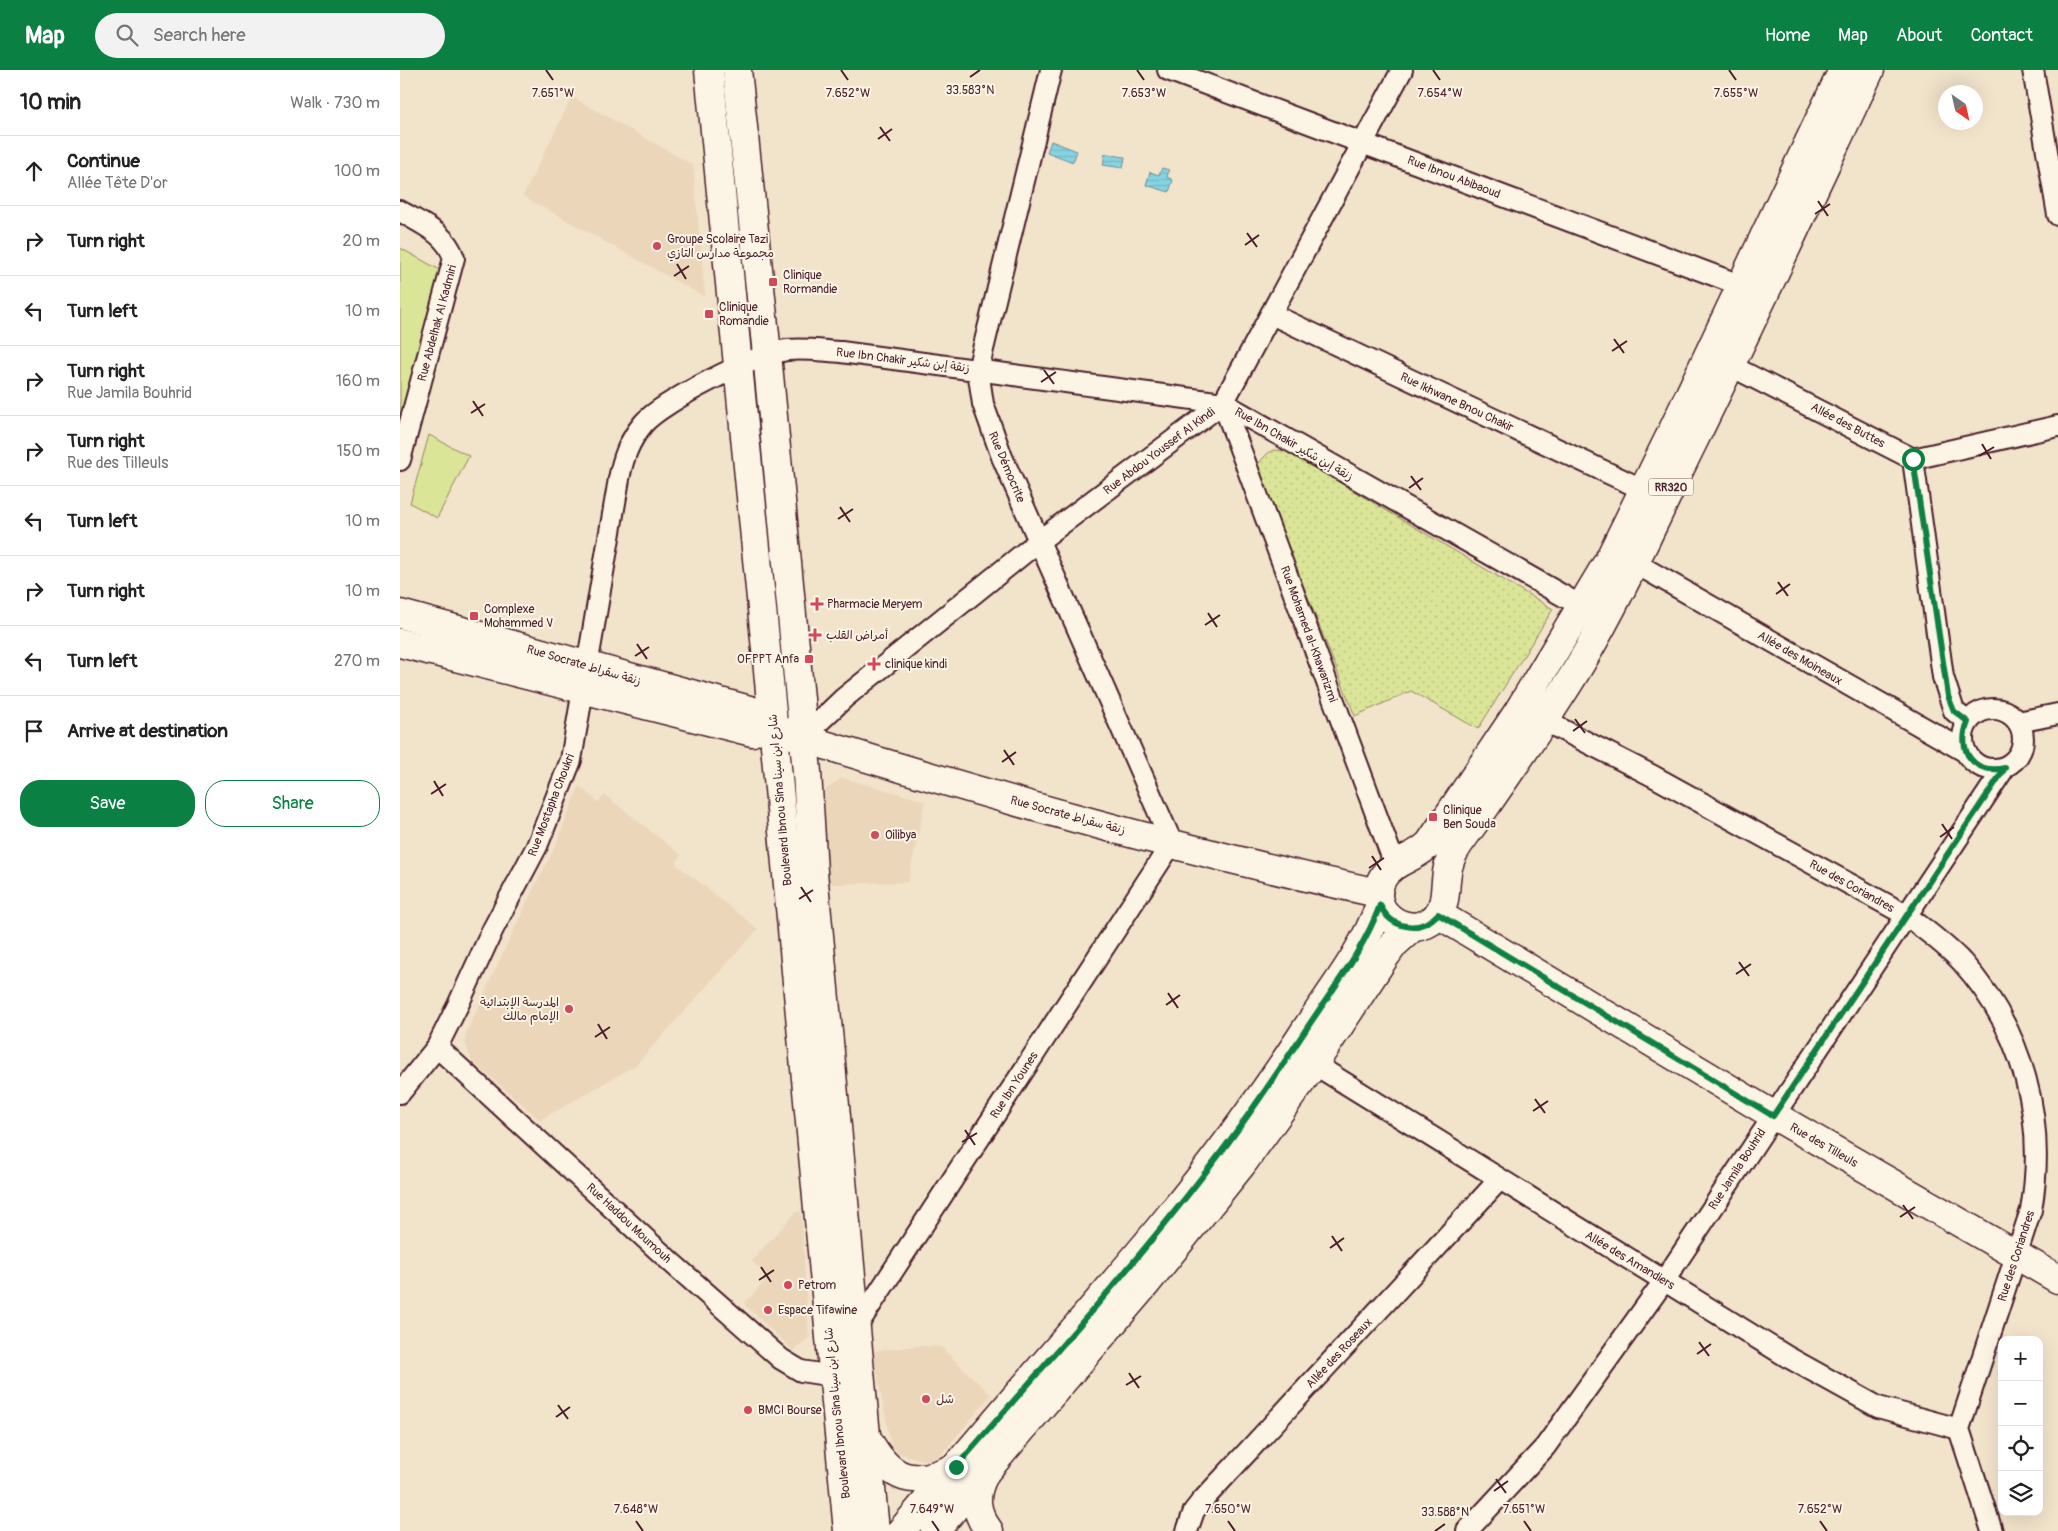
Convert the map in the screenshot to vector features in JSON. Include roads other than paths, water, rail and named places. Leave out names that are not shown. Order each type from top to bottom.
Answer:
[{"type":"main road","name":"Boulevard Ibnou Sina شارع ابن سينا","points":[[709,70],[738,366],[767,727],[848,1531]]},
{"type":"main road","points":[[737,70],[767,354],[875,1531]]},
{"type":"main road","name":"RR320","points":[[901,1531],[1072,1333],[1205,1174],[1282,1067],[1370,930],[1383,877],[1400,863],[1419,854],[1430,843],[1514,720],[1583,607],[1644,490],[1843,70]]},
{"type":"main road","name":"RR320","points":[[1438,914],[1444,901],[1444,887],[1450,859],[1456,848],[1545,721],[1583,658],[1635,563],[1731,366],[1870,70]]},
{"type":"main road","name":"Rue Socrate زنقة سقراط","points":[[400,614],[585,676]]},
{"type":"main road","name":"Rue Socrate زنقة سقراط","points":[[400,643],[585,676],[753,711],[767,727],[922,776],[1379,899]]},
{"type":"main road","points":[[1400,863],[1418,861],[1433,868],[1444,887]]},
{"type":"main road","points":[[1379,899],[1392,921],[1413,927]]},
{"type":"main road","points":[[935,1531],[1190,1231],[1254,1148],[1314,1064],[1394,944],[1413,927],[1427,923],[1438,914]]},
{"type":"main road","name":"Rue des Tilleuls","points":[[1438,914],[1773,1116],[2058,1279]]},
{"type":"main road","points":[[868,1440],[883,1462],[894,1472],[909,1478],[916,1480],[935,1476],[956,1467]]},
{"type":"main road","points":[[985,1473],[976,1492],[976,1500],[989,1531]]},
{"type":"street","name":"Rue Démocrite","points":[[1051,70],[978,370],[983,404],[990,427],[1039,541],[1172,843]]},
{"type":"street","name":"Rue Ibnou Abibaoud","points":[[1168,70],[1740,285]]},
{"type":"street","name":"Rue Abdou Youssef Al Kindi","points":[[802,738],[844,698],[1039,541],[1223,403],[1402,70]]},
{"type":"street","points":[[2033,70],[2058,216]]},
{"type":"street","name":"Rue Abdelhak Al Kadmiri","points":[[400,211],[441,235],[450,246],[454,258],[400,460]]},
{"type":"street","name":"Rue Ikhwane Bnou Chakir","points":[[1271,314],[1644,490]]},
{"type":"street","name":"Rue Ibn Chakir زنقة إبن شكير","points":[[738,366],[767,354],[788,349],[841,352],[1223,403],[1583,607]]},
{"type":"street","name":"Rue Mostapha Choukri","points":[[400,1093],[437,1047],[493,929],[537,846],[571,760],[619,479],[630,443],[644,423],[656,412],[738,366]]},
{"type":"street","name":"Allée des Buttes","points":[[1731,366],[1913,459]]},
{"type":"street","name":"Rue Mohamed al-Khawarizmi","points":[[1223,403],[1400,863]]},
{"type":"street","points":[[1968,722],[1954,711],[1943,677],[1913,459],[2058,426]]},
{"type":"street","name":"Allée des Moineaux","points":[[1635,563],[1966,752]]},
{"type":"street","points":[[1994,709],[2003,711],[2018,722],[2022,730],[2022,748],[2019,756],[2005,768],[1996,770],[1978,766],[1966,752],[1964,737],[1968,722],[1975,715],[1994,709]]},
{"type":"street","points":[[2018,722],[2058,714]]},
{"type":"street","name":"Rue des Coriandres","points":[[1545,721],[1653,776],[1906,915],[1941,942],[1980,984],[2015,1045],[2024,1070],[2034,1114],[2036,1184],[2031,1210],[2017,1255],[1959,1429]]},
{"type":"street","name":"Rue Jamila Bouhrid","points":[[1467,1531],[1545,1446],[1664,1281],[2005,768]]},
{"type":"street","name":"Rue Ibn Younes","points":[[856,1326],[1172,843]]},
{"type":"street","name":"Rue Haddou Moumouh","points":[[437,1047],[672,1263],[781,1359],[801,1371],[833,1376]]},
{"type":"street","name":"Allée des Amandiers","points":[[1314,1064],[1786,1356],[1878,1407],[1959,1429]]},
{"type":"street","name":"Allée des Roseaux","points":[[1187,1531],[1191,1516],[1201,1502],[1499,1180]]},
{"type":"street","points":[[1959,1429],[1992,1531]]},
{"type":"water","points":[[1051,141],[1077,151],[1073,162],[1047,152]]},
{"type":"water","points":[[1105,154],[1125,157],[1123,168],[1103,165]]},
{"type":"water","points":[[1162,168],[1169,170],[1167,177],[1173,180],[1169,192],[1146,185],[1150,172],[1159,175]]},
{"type":"place","name":"Groupe Scolaire Tazi مجموعة مدارس التازي","points":[[657,246]]},
{"type":"place","name":"Clinique Rormandie","points":[[773,282]]},
{"type":"place","name":"Clinique Romandie","points":[[709,314]]},
{"type":"place","name":"Pharmacie Meryem","points":[[817,604]]},
{"type":"place","name":"Complexe Mohammed V","points":[[474,616]]},
{"type":"place","name":"أمراض القلب","points":[[815,635]]},
{"type":"place","name":"OFPPT Anfa","points":[[809,659]]},
{"type":"place","name":"clinique kindi","points":[[874,664]]},
{"type":"place","name":"Clinique Ben Souda","points":[[1433,817]]},
{"type":"place","name":"Oilibya","points":[[875,835]]},
{"type":"place","name":"المدرسة الإبتدائية الإمام مالك","points":[[569,1009]]},
{"type":"place","name":"Petrom","points":[[788,1285]]},
{"type":"place","name":"Espace Tifawine","points":[[768,1310]]},
{"type":"place","name":"شل","points":[[926,1399]]},
{"type":"place","name":"BMCI Bourse","points":[[748,1410]]}]
